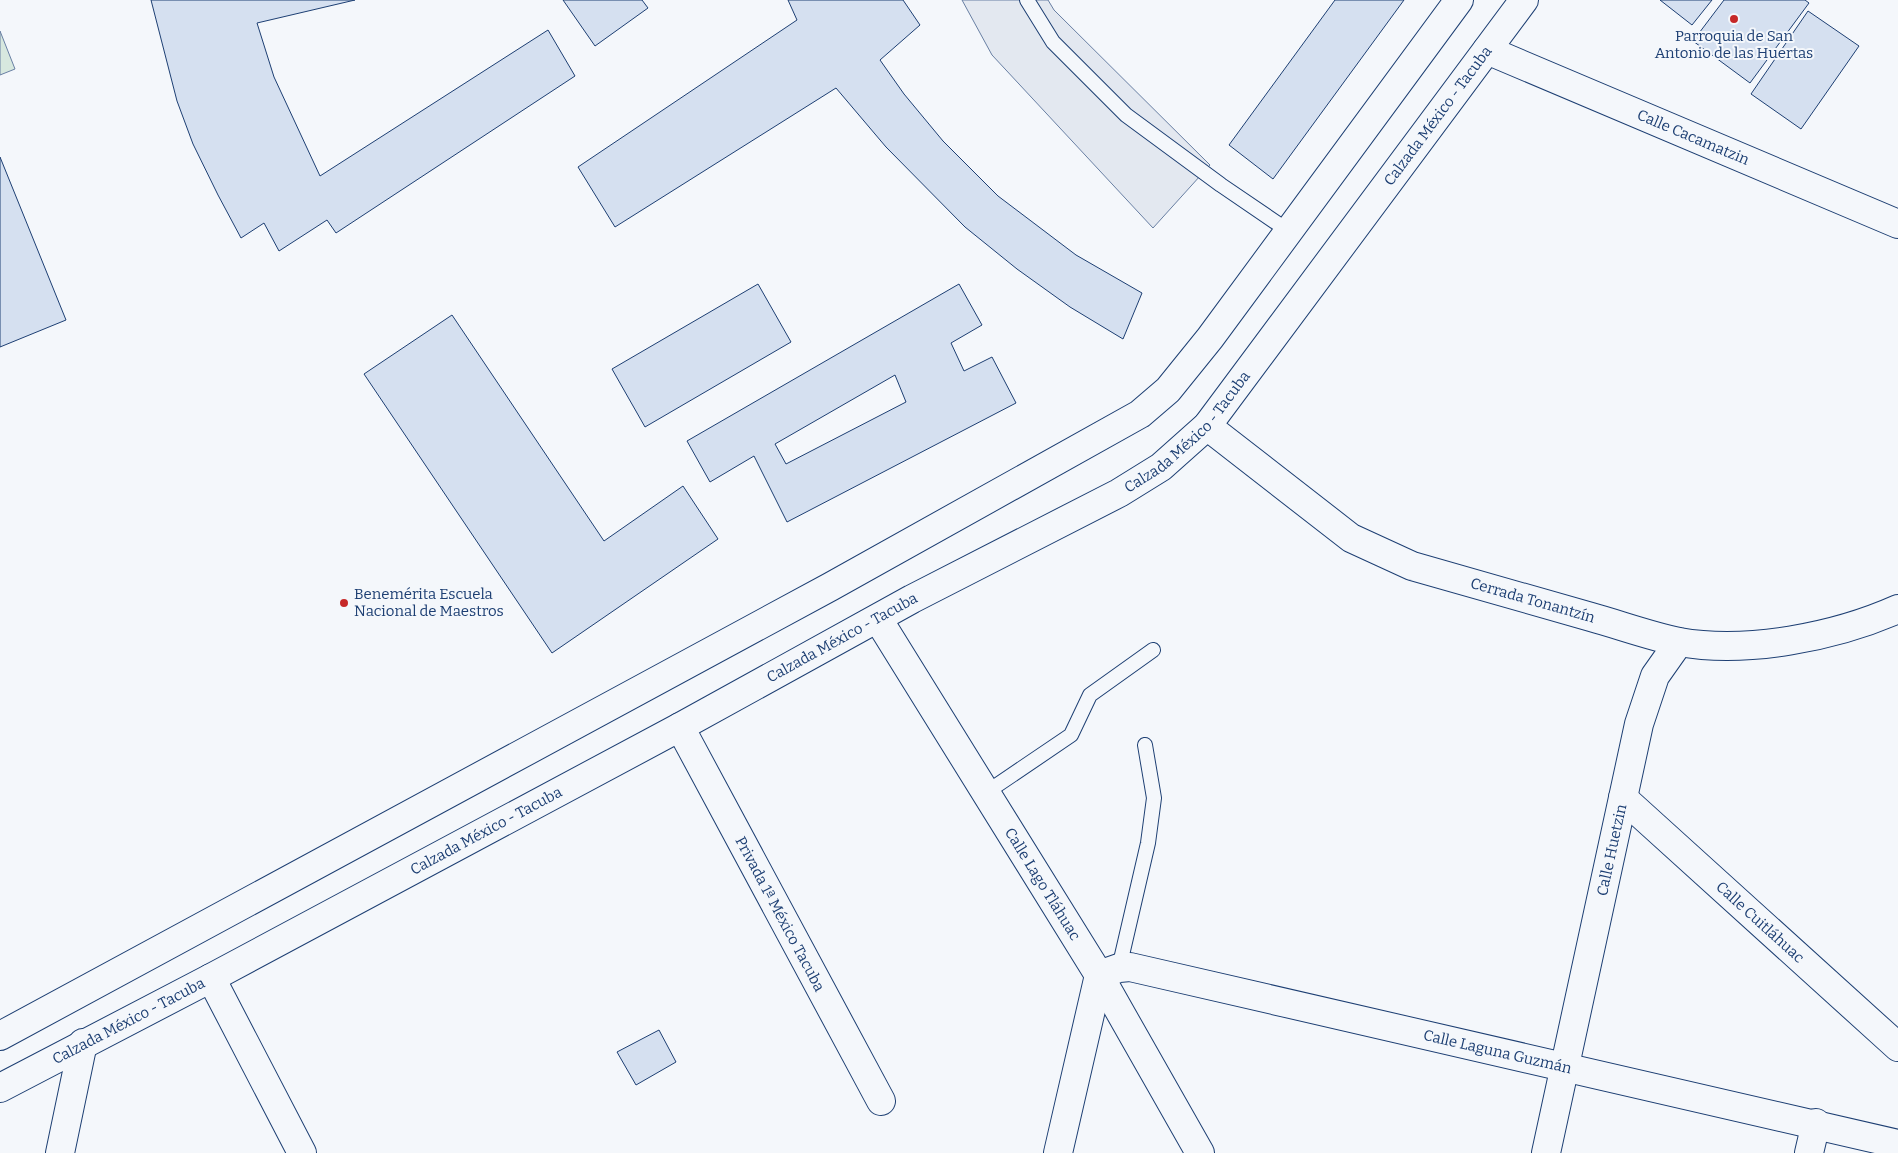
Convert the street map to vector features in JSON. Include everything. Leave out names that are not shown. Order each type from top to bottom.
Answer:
[{"type":"street","points":[[0,1036],[830,587],[1140,414],[1168,390],[1185,370],[1290,232],[1459,0]]},
{"type":"street","name":"Calzada México - Tacuba","points":[[0,1088],[83,1043],[211,978],[680,727],[912,599],[1119,493],[1161,467],[1206,426],[1524,0]]},
{"type":"street","name":"Calle Cacamatzin","points":[[1487,50],[1898,224]]},
{"type":"street","name":"Cerrada Tonantzín","points":[[1206,426],[1351,538],[1377,551],[1412,566],[1679,642],[1731,646],[1784,641],[1819,635],[1880,617],[1898,609]]},
{"type":"street","name":"Calle Lago Tláhuac","points":[[878,619],[984,794],[1109,971],[1200,1153]]},
{"type":"street","name":"Calle Huetzin","points":[[1546,1153],[1566,1068],[1639,724],[1656,676],[1679,642]]},
{"type":"street","name":"Privada 1ª México Tacuba","points":[[680,727],[880,1101]]},
{"type":"street","name":"Calle Cuitláhuac","points":[[1623,798],[1898,1047]]},
{"type":"street","name":"Calle Laguna Guzmán","points":[[1109,971],[1130,967],[1566,1068],[1816,1123],[1898,1144]]},
{"type":"street","points":[[1058,1153],[1109,971]]},
{"type":"street","points":[[211,978],[302,1153]]},
{"type":"street","points":[[60,1153],[83,1043]]},
{"type":"street","points":[[1809,1153],[1816,1123]]},
{"type":"lane","points":[[1027,0],[1053,42],[1126,115],[1221,185],[1290,232]]},
{"type":"lane","points":[[984,794],[1071,735],[1090,695],[1153,650]]},
{"type":"lane","points":[[1109,971],[1148,843],[1154,798],[1145,745]]},
{"type":"shaded area","points":[[962,0],[1048,0],[1054,10],[1210,165],[1153,228],[992,55]]},
{"type":"shaded area","points":[[0,31],[15,69],[0,75]]},
{"type":"building","points":[[151,0],[355,0],[257,23],[274,77],[320,176],[548,30],[575,76],[336,233],[327,220],[279,251],[264,223],[241,238],[218,195],[193,144],[177,101]]},
{"type":"building","points":[[563,0],[642,0],[648,8],[595,46]]},
{"type":"building","points":[[788,0],[903,0],[920,25],[880,60],[904,94],[943,141],[998,196],[1076,255],[1142,293],[1123,339],[1070,307],[1017,269],[965,227],[886,147],[836,88],[615,227],[578,167],[797,20]]},
{"type":"building","points":[[1335,0],[1404,0],[1273,179],[1229,145]]},
{"type":"building","points":[[1660,0],[1712,0],[1692,25]]},
{"type":"building","points":[[1724,0],[1805,0],[1809,3],[1750,83],[1693,41]]},
{"type":"building","points":[[1808,11],[1859,46],[1801,129],[1751,94]]},
{"type":"building","points":[[0,157],[66,320],[0,347]]},
{"type":"building","points":[[758,284],[791,342],[645,427],[612,369]]},
{"type":"building","points":[[959,284],[982,325],[951,343],[964,371],[992,357],[1016,403],[787,522],[754,456],[710,482],[687,441]],"holes":[[[895,375],[906,402],[786,464],[775,444]]]},
{"type":"building","points":[[452,315],[604,541],[683,486],[718,539],[552,653],[364,374]]},
{"type":"building","points":[[659,1030],[676,1062],[636,1085],[617,1052]]},
{"type":"place","name":"Parroquia de San Antonio de las Huertas","points":[[1734,19]]},
{"type":"place","name":"Benemérita Escuela Nacional de Maestros","points":[[344,603]]}]
